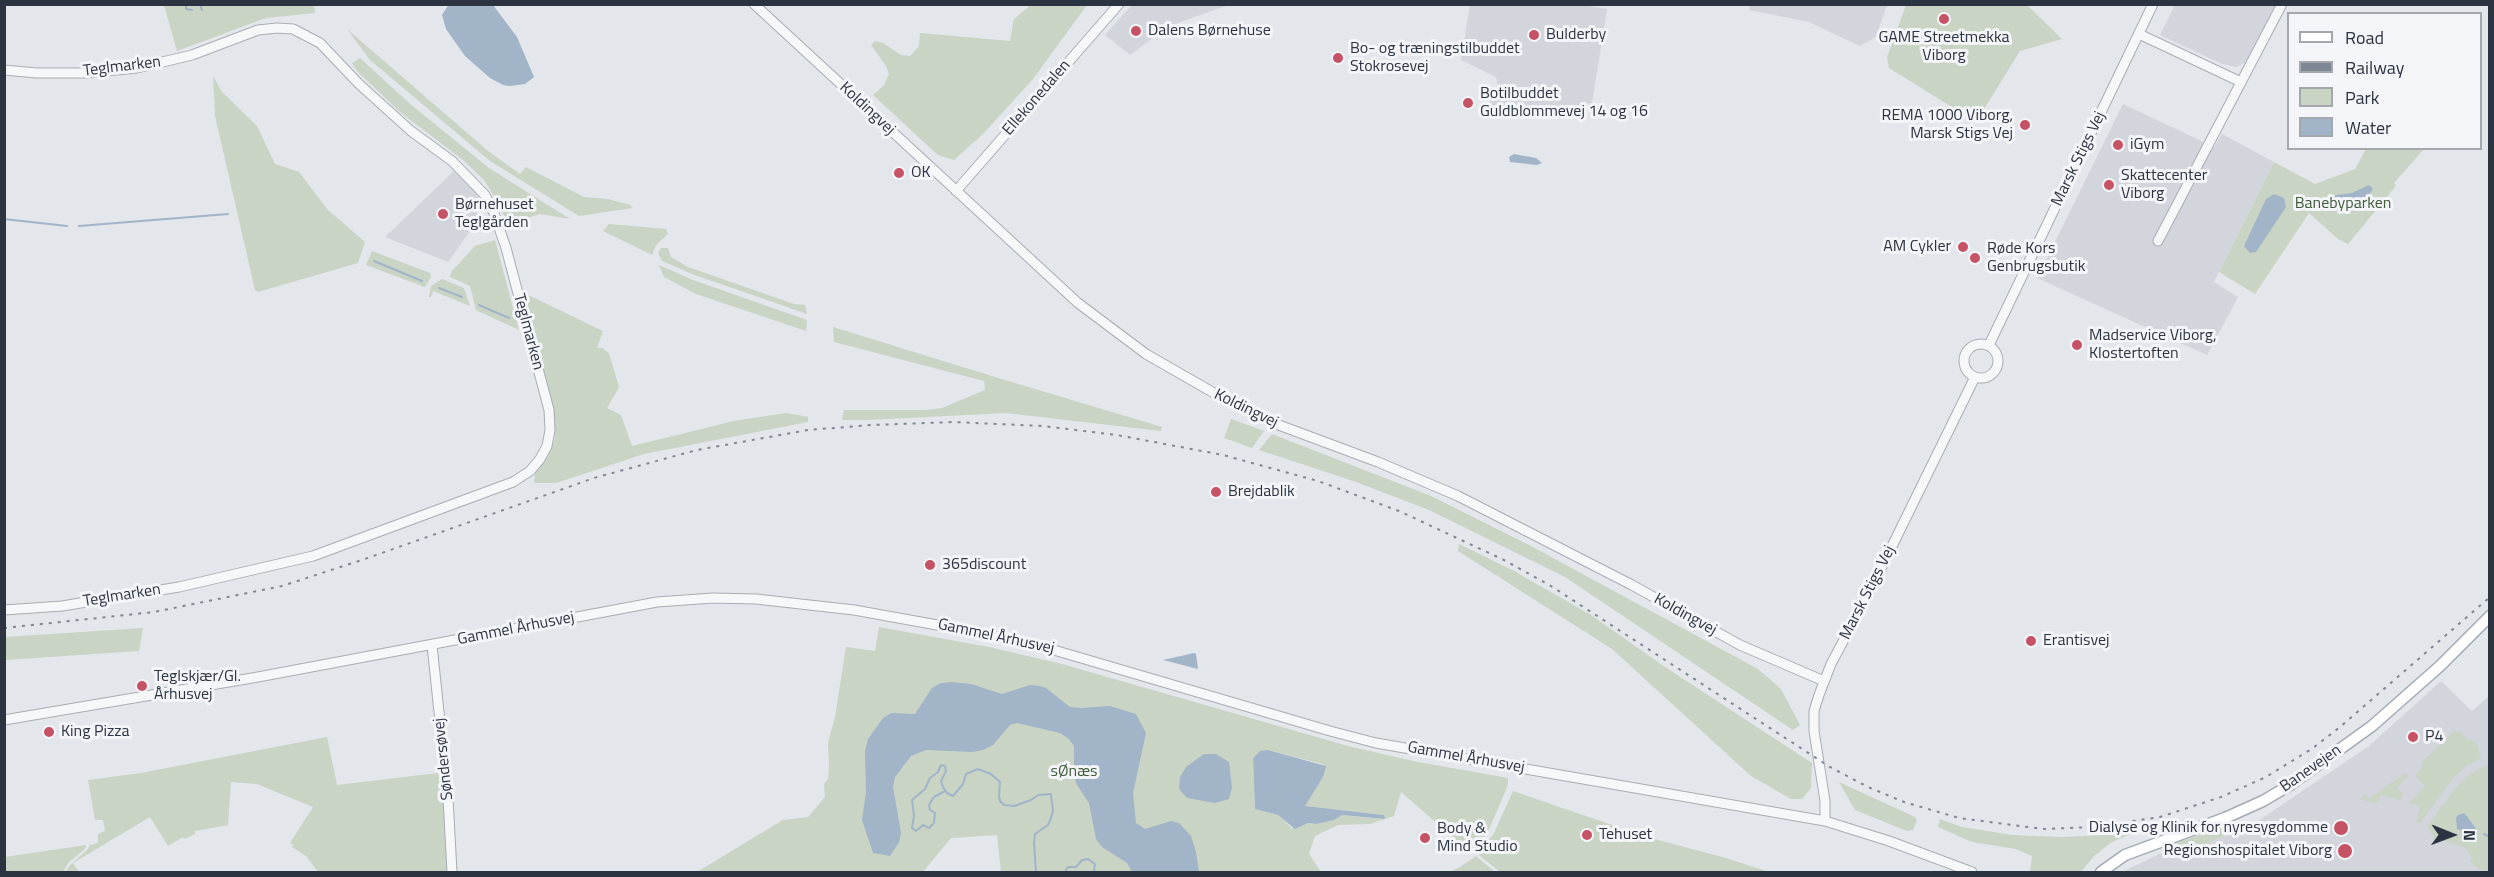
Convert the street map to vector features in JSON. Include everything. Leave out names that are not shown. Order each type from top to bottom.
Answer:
[{"type":"main road","name":"Banevejen","points":[[2101,873],[2125,855],[2225,818],[2290,786],[2372,726],[2440,666],[2490,616]]},
{"type":"street","name":"Koldingvej","points":[[754,4],[1078,303],[1146,354],[1235,405],[1276,424],[1378,462],[1458,496],[1632,585],[1740,645],[1824,681]]},
{"type":"street","name":"Ellekonedalen","points":[[956,191],[1119,4]]},
{"type":"street","name":"Marsk Stigs Vej","points":[[1989,345],[2153,4]]},
{"type":"street","points":[[2158,241],[2282,4]]},
{"type":"street","name":"Teglmarken","points":[[4,70],[86,73],[137,68],[192,55],[258,30],[277,28],[293,29],[320,43],[359,84],[411,131],[452,161],[485,195],[506,248],[549,410],[550,430],[547,446],[540,459],[530,471],[513,482],[313,556],[179,587],[62,606],[4,610]]},
{"type":"street","points":[[2139,34],[2241,82]]},
{"type":"street","points":[[1989,345],[1997,354],[1998,365],[1991,375],[1975,377],[1968,372],[1965,356],[1973,346],[1989,345]]},
{"type":"street","name":"Marsk Stigs Vej","points":[[1825,820],[1825,801],[1814,721],[1814,711],[1824,681],[1975,377]]},
{"type":"street","name":"Gammel Århusvej","points":[[4,720],[432,645],[657,602],[713,598],[756,599],[843,608],[977,632],[1070,654],[1330,731],[1376,742],[1825,820],[1889,841],[1972,873]]},
{"type":"street","name":"Søndersøvej","points":[[432,645],[449,808],[452,873]]},
{"type":"shaded area","name":"Bulderby","points":[[1577,4],[1607,9],[1592,103],[1523,114],[1493,114],[1486,109],[1498,87],[1496,77],[1461,60],[1470,5]]},
{"type":"shaded area","points":[[1750,4],[1887,5],[1876,37],[1860,46],[1809,22],[1749,10]]},
{"type":"shaded area","name":"Dalens Børnehuse","points":[[1132,5],[1244,5],[1226,6],[1169,26],[1130,55],[1105,35]]},
{"type":"shaded area","points":[[2175,5],[2277,5],[2245,63],[2236,67],[2222,64],[2160,35]]},
{"type":"shaded area","points":[[2123,104],[2214,147],[2222,134],[2274,162],[2214,282],[2238,297],[2207,355],[2037,278]]},
{"type":"shaded area","name":"Børnehuset Teglgården","points":[[455,170],[471,185],[481,200],[473,227],[448,262],[385,237]]},
{"type":"shaded area","points":[[2441,681],[2472,711],[2489,696],[2489,872],[2122,872],[2166,851],[2188,849],[2209,843],[2255,823],[2369,746]]},
{"type":"green space","points":[[1032,4],[1087,5],[1033,79],[983,134],[954,160],[938,155],[873,95],[884,85],[889,74],[871,45],[875,41],[883,43],[901,55],[910,56],[919,46],[920,33],[1010,41],[1014,19]]},
{"type":"green space","points":[[164,5],[314,5],[315,13],[266,18],[177,51]]},
{"type":"green space","points":[[1906,5],[2027,5],[2062,39],[2020,51],[1976,122],[1889,68],[1887,57]]},
{"type":"green space","points":[[347,29],[488,151],[520,174],[526,167],[584,197],[608,199],[630,205],[633,208],[579,216],[490,161],[370,60]]},
{"type":"green space","points":[[360,58],[409,103],[489,168],[570,219],[540,214],[508,224],[484,180],[463,160],[400,112],[357,71],[352,63]]},
{"type":"green space","points":[[213,76],[222,92],[257,126],[275,164],[299,172],[328,210],[365,242],[358,263],[258,292],[255,290],[215,116]]},
{"type":"green space","name":"Banebyparken","points":[[2365,150],[2423,150],[2394,183],[2396,186],[2348,244],[2338,239],[2309,213],[2255,294],[2219,272],[2274,162],[2315,184],[2355,169]]},
{"type":"green space","points":[[609,224],[666,229],[668,234],[656,245],[652,255],[603,231]]},
{"type":"green space","points":[[495,240],[519,330],[476,310],[470,286],[450,277],[452,271],[475,246]]},
{"type":"green space","points":[[661,248],[668,248],[671,257],[688,267],[794,304],[805,305],[807,314],[692,274],[662,261],[658,253]]},
{"type":"green space","points":[[372,251],[430,273],[431,277],[425,287],[366,265]]},
{"type":"green space","points":[[659,265],[693,280],[807,320],[806,331],[696,294],[664,277]]},
{"type":"green space","points":[[442,279],[464,288],[470,306],[433,291],[429,297],[431,286]]},
{"type":"green space","points":[[524,293],[603,331],[597,348],[602,348],[609,353],[619,387],[607,408],[621,415],[632,446],[734,421],[786,413],[808,417],[808,422],[644,454],[556,483],[534,483],[536,469],[548,456],[555,438],[554,415]]},
{"type":"green space","points":[[833,327],[1162,427],[1161,431],[1006,413],[842,420],[844,410],[942,408],[985,390],[984,381],[834,342]]},
{"type":"green space","points":[[1231,419],[1264,431],[1252,448],[1224,438]]},
{"type":"green space","points":[[1272,434],[1431,496],[1529,545],[1758,669],[1781,689],[1800,725],[1793,730],[1565,577],[1429,510],[1356,482],[1259,450]]},
{"type":"green space","points":[[1459,544],[1514,571],[1591,615],[1665,667],[1812,763],[1811,788],[1802,799],[1791,799],[1751,776],[1612,649],[1458,551]]},
{"type":"green space","name":"sØnæs","points":[[879,627],[989,647],[1062,664],[1348,746],[1413,761],[1508,778],[1508,785],[1487,834],[1471,853],[1401,792],[1394,816],[1370,824],[1338,825],[1315,836],[1309,854],[1321,872],[1001,872],[997,835],[951,838],[923,872],[697,872],[783,820],[808,817],[825,797],[824,784],[828,779],[829,767],[828,743],[835,717],[846,647],[875,651]],"holes":[[[1268,750],[1323,764],[1323,777],[1304,806],[1384,815],[1382,819],[1342,815],[1316,824],[1308,823],[1292,828],[1278,815],[1255,809],[1253,758]]]},
{"type":"green space","points":[[143,628],[139,651],[5,660],[5,637]]},
{"type":"green space","points":[[2454,731],[2461,732],[2468,740],[2476,742],[2481,759],[2467,765],[2454,777],[2421,822],[2416,823],[2420,806],[2409,803],[2425,786],[2415,775],[2422,769],[2423,761]]},
{"type":"green space","points":[[327,737],[337,785],[438,773],[446,813],[448,872],[318,872],[306,856],[292,847],[290,843],[313,807],[257,784],[231,782],[228,825],[195,831],[195,834],[184,839],[183,837],[168,846],[150,817],[73,863],[79,872],[66,872],[69,866],[90,845],[98,843],[98,834],[105,831],[103,820],[95,820],[88,780],[141,773]]},
{"type":"green space","points":[[2486,765],[2490,776],[2489,872],[2479,869],[2470,861],[2473,858],[2465,848],[2435,838],[2427,827],[2467,776]]},
{"type":"green space","points":[[2405,773],[2408,776],[2397,788],[2403,794],[2400,800],[2381,795],[2376,803],[2359,799],[2366,794],[2369,799]]},
{"type":"green space","points":[[1839,782],[1915,817],[1917,820],[1913,830],[1907,831],[1855,810]]},
{"type":"green space","points":[[1513,791],[1647,837],[1769,872],[1500,872],[1479,855],[1494,833]]},
{"type":"green space","points":[[1940,819],[1962,827],[2012,835],[2063,837],[2102,835],[2135,828],[2136,832],[2112,842],[2094,856],[2081,872],[2030,872],[2032,856],[2016,849],[1972,842],[1938,827]]},
{"type":"green space","points":[[2238,822],[2245,822],[2224,832],[2225,836],[2209,843],[2188,849],[2166,851],[2179,842]]},
{"type":"green space","points":[[86,845],[85,849],[69,862],[63,872],[5,872],[5,857]]},
{"type":"green space","points":[[1476,856],[1495,872],[1450,872],[1460,867]]},
{"type":"water","points":[[449,4],[493,5],[517,37],[534,77],[525,84],[510,86],[490,78],[465,56],[446,29],[442,15]]},
{"type":"water","points":[[1514,154],[1536,158],[1542,163],[1537,165],[1510,162],[1509,157]]},
{"type":"water","points":[[2369,185],[2373,189],[2369,195],[2348,208],[2327,203],[2331,197],[2352,193]]},
{"type":"water","points":[[2274,194],[2284,198],[2286,207],[2256,252],[2250,253],[2244,246],[2266,199]]},
{"type":"water","points":[[1194,653],[1198,669],[1163,660]]},
{"type":"water","points":[[941,683],[971,684],[1002,694],[1030,685],[1039,686],[1046,688],[1070,707],[1110,706],[1136,714],[1146,733],[1133,793],[1136,823],[1145,829],[1171,821],[1179,823],[1191,836],[1199,872],[1132,872],[1127,863],[1102,847],[1096,839],[1089,803],[1074,776],[1074,746],[1069,739],[1060,733],[1017,723],[1010,725],[993,745],[983,750],[973,752],[926,750],[911,756],[895,777],[893,787],[901,833],[899,842],[890,856],[873,853],[862,820],[866,792],[865,751],[868,739],[883,718],[891,713],[915,714],[932,688]]},
{"type":"water","points":[[1268,750],[1326,766],[1323,777],[1305,806],[1384,815],[1385,819],[1342,815],[1334,820],[1316,824],[1308,823],[1295,829],[1278,815],[1255,809],[1253,758],[1260,751]]},
{"type":"water","points":[[1204,754],[1216,754],[1229,762],[1232,788],[1229,799],[1215,803],[1187,798],[1179,789],[1180,777],[1186,767]]},
{"type":"water","points":[[2464,813],[2477,830],[2469,833],[2457,829],[2456,818]]},
{"type":"waterway","points":[[186,4],[186,9],[192,10]]},
{"type":"waterway","points":[[200,4],[202,10]]},
{"type":"waterway","points":[[79,226],[228,214]]},
{"type":"waterway","points":[[4,219],[67,226]]},
{"type":"waterway","points":[[374,261],[422,281]]},
{"type":"waterway","points":[[439,288],[462,297]]},
{"type":"waterway","points":[[479,305],[509,318]]},
{"type":"waterway","points":[[945,791],[934,797],[929,805],[930,810],[935,813],[934,823],[929,828],[923,825],[916,831],[912,828],[914,816],[912,800],[925,789],[930,778],[938,772],[941,765],[945,766],[946,771],[941,781],[943,787],[953,796],[963,784],[966,774],[978,769],[991,774],[1000,782],[999,796],[1004,805],[1014,806],[1038,795],[1051,794],[1053,811],[1051,818],[1048,825],[1035,834],[1036,872]]},
{"type":"waterway","points":[[2484,834],[2490,837]]},
{"type":"waterway","points":[[1065,872],[1068,867],[1076,867],[1082,860],[1088,859],[1095,864],[1094,872]]},
{"type":"railway","points":[[4,628],[154,612],[282,586],[594,478],[697,450],[808,430],[872,425],[953,422],[1043,426],[1117,435],[1223,455],[1318,481],[1399,511],[1504,560],[1551,586],[1830,767],[1868,787],[1904,802],[1959,818],[2043,829],[2093,827],[2160,817],[2221,797],[2266,777],[2313,748],[2340,727],[2490,597]]},
{"type":"place","name":"GAME Streetmekka Viborg","points":[[1944,19]]},
{"type":"place","name":"Dalens Børnehuse","points":[[1136,31]]},
{"type":"place","name":"Bulderby","points":[[1534,35]]},
{"type":"place","name":"Bo- og træningstilbuddet Stokrosevej","points":[[1338,58]]},
{"type":"place","name":"Botilbuddet Guldblommevej 14 og 16","points":[[1468,103]]},
{"type":"place","name":"REMA 1000 Viborg, Marsk Stigs Vej","points":[[2025,125]]},
{"type":"place","name":"iGym","points":[[2118,145]]},
{"type":"place","name":"OK","points":[[899,173]]},
{"type":"place","name":"Skattecenter Viborg","points":[[2109,185]]},
{"type":"place","name":"Børnehuset Teglgården","points":[[443,214]]},
{"type":"place","name":"AM Cykler","points":[[1963,247]]},
{"type":"place","name":"Røde Kors Genbrugsbutik","points":[[1975,258]]},
{"type":"place","name":"Madservice Viborg, Klostertoften","points":[[2077,345]]},
{"type":"place","name":"Brejdablik","points":[[1216,492]]},
{"type":"place","name":"365discount","points":[[930,565]]},
{"type":"place","name":"Erantisvej","points":[[2031,641]]},
{"type":"place","name":"Teglskjær/Gl. Århusvej","points":[[142,686]]},
{"type":"place","name":"King Pizza","points":[[49,732]]},
{"type":"place","name":"P4","points":[[2413,737]]},
{"type":"place","name":"Dialyse og Klinik for nyresygdomme","points":[[2341,828]]},
{"type":"place","name":"Tehuset","points":[[1587,835]]},
{"type":"place","name":"Body & Mind Studio","points":[[1425,838]]},
{"type":"place","name":"Regionshospitalet Viborg","points":[[2345,851]]}]
